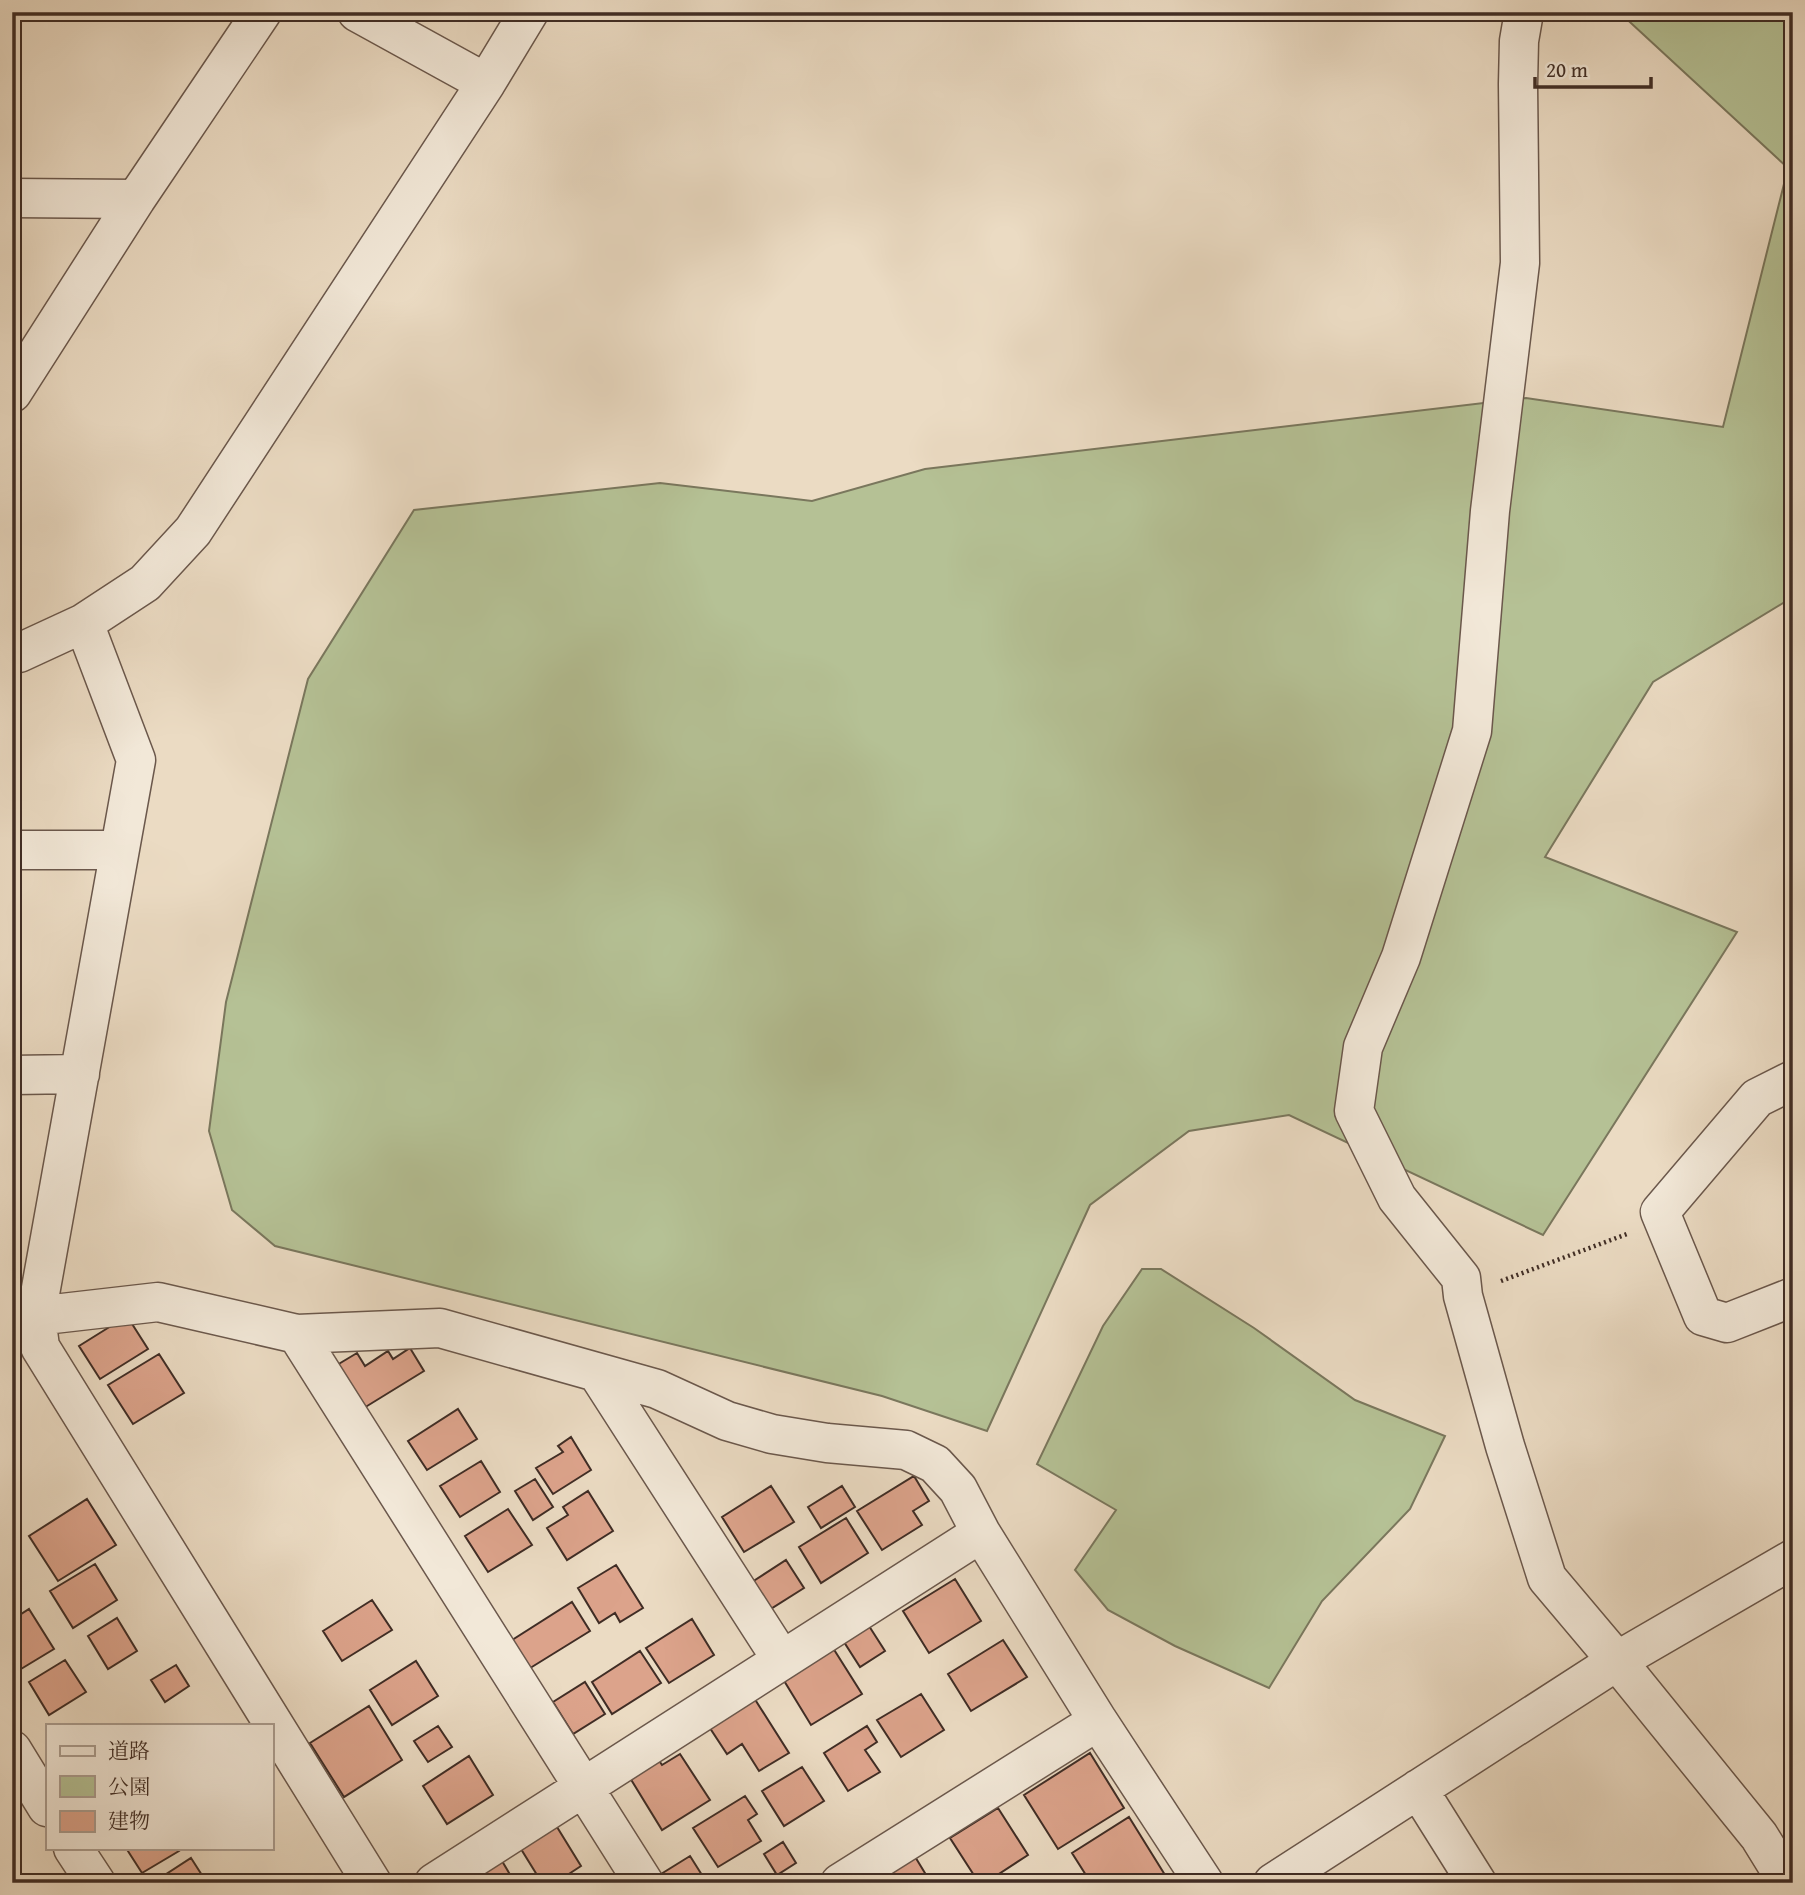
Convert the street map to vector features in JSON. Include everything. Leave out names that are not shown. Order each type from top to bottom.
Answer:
[{"type":"street","points":[[12,393],[136,199],[262,12]]},
{"type":"street","points":[[358,12],[486,83]]},
{"type":"street","points":[[12,653],[19,653],[84,623],[145,583],[193,531],[486,83],[529,12]]},
{"type":"street","points":[[1524,12],[1519,41],[1518,84],[1520,263],[1490,511],[1472,731],[1401,957],[1363,1047],[1354,1111],[1397,1198],[1461,1278],[1463,1296],[1505,1446],[1547,1578],[1759,1836],[1788,1883]]},
{"type":"street","points":[[12,198],[136,199]]},
{"type":"street","points":[[84,623],[136,760],[80,1074],[24,1315],[40,1347],[372,1883]]},
{"type":"street","points":[[12,850],[119,850]]},
{"type":"street","points":[[12,1075],[80,1074]]},
{"type":"street","points":[[1793,1080],[1757,1098],[1660,1212],[1703,1316],[1727,1323],[1793,1297]]},
{"type":"street","points":[[24,1315],[158,1302],[297,1334],[440,1328],[657,1389],[727,1421],[772,1434],[827,1443],[906,1450],[935,1464],[958,1489],[981,1533],[1098,1721],[1205,1883]]},
{"type":"street","points":[[297,1334],[644,1883]]},
{"type":"street","points":[[598,1374],[782,1660]]},
{"type":"street","points":[[433,1883],[981,1533]]},
{"type":"street","points":[[1273,1883],[1617,1661],[1793,1559]]},
{"type":"street","points":[[840,1883],[1098,1721]]},
{"type":"street","points":[[12,1750],[46,1805]]},
{"type":"street","points":[[1418,1789],[1477,1883]]},
{"type":"street","points":[[74,1850],[96,1883]]},
{"type":"path","points":[[1500,1282],[1604,1242]]},
{"type":"green space","points":[[1619,12],[1793,12],[1793,597],[1653,682],[1545,857],[1737,932],[1543,1235],[1289,1115],[1189,1131],[1090,1205],[987,1431],[882,1396],[275,1246],[232,1210],[209,1131],[226,1002],[308,679],[414,510],[660,483],[812,501],[925,469],[1526,398],[1723,427],[1788,168]]},
{"type":"green space","points":[[1142,1269],[1161,1269],[1254,1328],[1355,1400],[1445,1436],[1410,1509],[1322,1601],[1269,1688],[1175,1646],[1108,1610],[1075,1570],[1116,1510],[1037,1464],[1103,1326]]},
{"type":"building","points":[[127,1316],[148,1349],[100,1379],[79,1346]]},
{"type":"building","points":[[410,1348],[424,1371],[359,1411],[332,1368],[357,1353],[365,1366],[388,1351],[393,1359]]},
{"type":"building","points":[[159,1354],[184,1393],[133,1424],[108,1385]]},
{"type":"building","points":[[458,1409],[477,1439],[427,1470],[408,1441]]},
{"type":"building","points":[[571,1437],[591,1470],[553,1494],[536,1468],[563,1452],[558,1446]]},
{"type":"building","points":[[481,1461],[500,1492],[460,1517],[440,1486]]},
{"type":"building","points":[[914,1476],[929,1501],[913,1511],[922,1525],[882,1550],[857,1511]]},
{"type":"building","points":[[535,1479],[553,1507],[533,1520],[515,1491]]},
{"type":"building","points":[[771,1486],[794,1522],[744,1552],[722,1517]]},
{"type":"building","points":[[842,1486],[855,1507],[821,1528],[808,1507]]},
{"type":"building","points":[[588,1491],[613,1531],[567,1560],[547,1528],[568,1515],[563,1507]]},
{"type":"building","points":[[87,1499],[116,1545],[58,1581],[29,1536]]},
{"type":"building","points":[[508,1509],[532,1545],[488,1572],[465,1536]]},
{"type":"building","points":[[846,1518],[868,1553],[821,1583],[799,1547]]},
{"type":"building","points":[[786,1560],[804,1588],[769,1610],[752,1582]]},
{"type":"building","points":[[95,1564],[117,1600],[73,1628],[50,1591]]},
{"type":"building","points":[[616,1565],[643,1608],[620,1622],[615,1613],[599,1623],[578,1588]]},
{"type":"building","points":[[955,1579],[981,1621],[929,1653],[903,1611]]},
{"type":"building","points":[[372,1600],[392,1630],[342,1661],[323,1631]]},
{"type":"building","points":[[572,1602],[590,1631],[527,1670],[509,1642]]},
{"type":"building","points":[[29,1609],[54,1649],[16,1672],[12,1666],[12,1637],[16,1634],[12,1628],[12,1620]]},
{"type":"building","points":[[117,1618],[137,1651],[108,1669],[88,1636]]},
{"type":"building","points":[[692,1619],[714,1655],[669,1683],[646,1648]]},
{"type":"building","points":[[869,1626],[885,1651],[860,1667],[844,1642]]},
{"type":"building","points":[[1003,1640],[1027,1677],[971,1711],[948,1674]]},
{"type":"building","points":[[833,1648],[862,1694],[811,1725],[783,1679]]},
{"type":"building","points":[[640,1651],[661,1683],[612,1714],[592,1682]]},
{"type":"building","points":[[65,1660],[86,1692],[49,1715],[29,1682]]},
{"type":"building","points":[[416,1661],[438,1696],[392,1725],[370,1690]]},
{"type":"building","points":[[176,1665],[189,1686],[165,1702],[151,1680]]},
{"type":"building","points":[[585,1682],[605,1714],[573,1734],[553,1702]]},
{"type":"building","points":[[749,1690],[789,1753],[759,1771],[742,1744],[727,1754],[704,1719]]},
{"type":"building","points":[[921,1694],[944,1730],[901,1757],[877,1720]]},
{"type":"building","points":[[369,1706],[402,1760],[344,1797],[310,1743]]},
{"type":"building","points":[[438,1726],[452,1747],[428,1762],[414,1741]]},
{"type":"building","points":[[867,1726],[877,1742],[865,1750],[880,1772],[848,1791],[824,1753]]},
{"type":"building","points":[[1090,1753],[1124,1808],[1058,1849],[1024,1795]]},
{"type":"building","points":[[680,1754],[710,1800],[662,1830],[627,1773],[656,1756],[662,1765]]},
{"type":"building","points":[[469,1756],[493,1795],[447,1824],[423,1786]]},
{"type":"building","points":[[802,1767],[824,1801],[784,1826],[762,1791]]},
{"type":"building","points":[[745,1796],[757,1814],[748,1820],[761,1841],[718,1867],[693,1828]]},
{"type":"building","points":[[998,1808],[1028,1855],[985,1883],[979,1883],[950,1838]]},
{"type":"building","points":[[1129,1817],[1170,1883],[1091,1883],[1072,1853]]},
{"type":"building","points":[[557,1827],[581,1866],[555,1883],[542,1883],[521,1849]]},
{"type":"building","points":[[783,1842],[796,1863],[777,1875],[764,1854]]},
{"type":"building","points":[[127,1850],[179,1851],[142,1873]]},
{"type":"building","points":[[914,1855],[931,1883],[868,1883]]},
{"type":"building","points":[[690,1856],[707,1883],[656,1883],[653,1879]]},
{"type":"building","points":[[191,1858],[207,1883],[159,1883],[157,1880]]},
{"type":"building","points":[[502,1861],[515,1883],[467,1883]]}]
